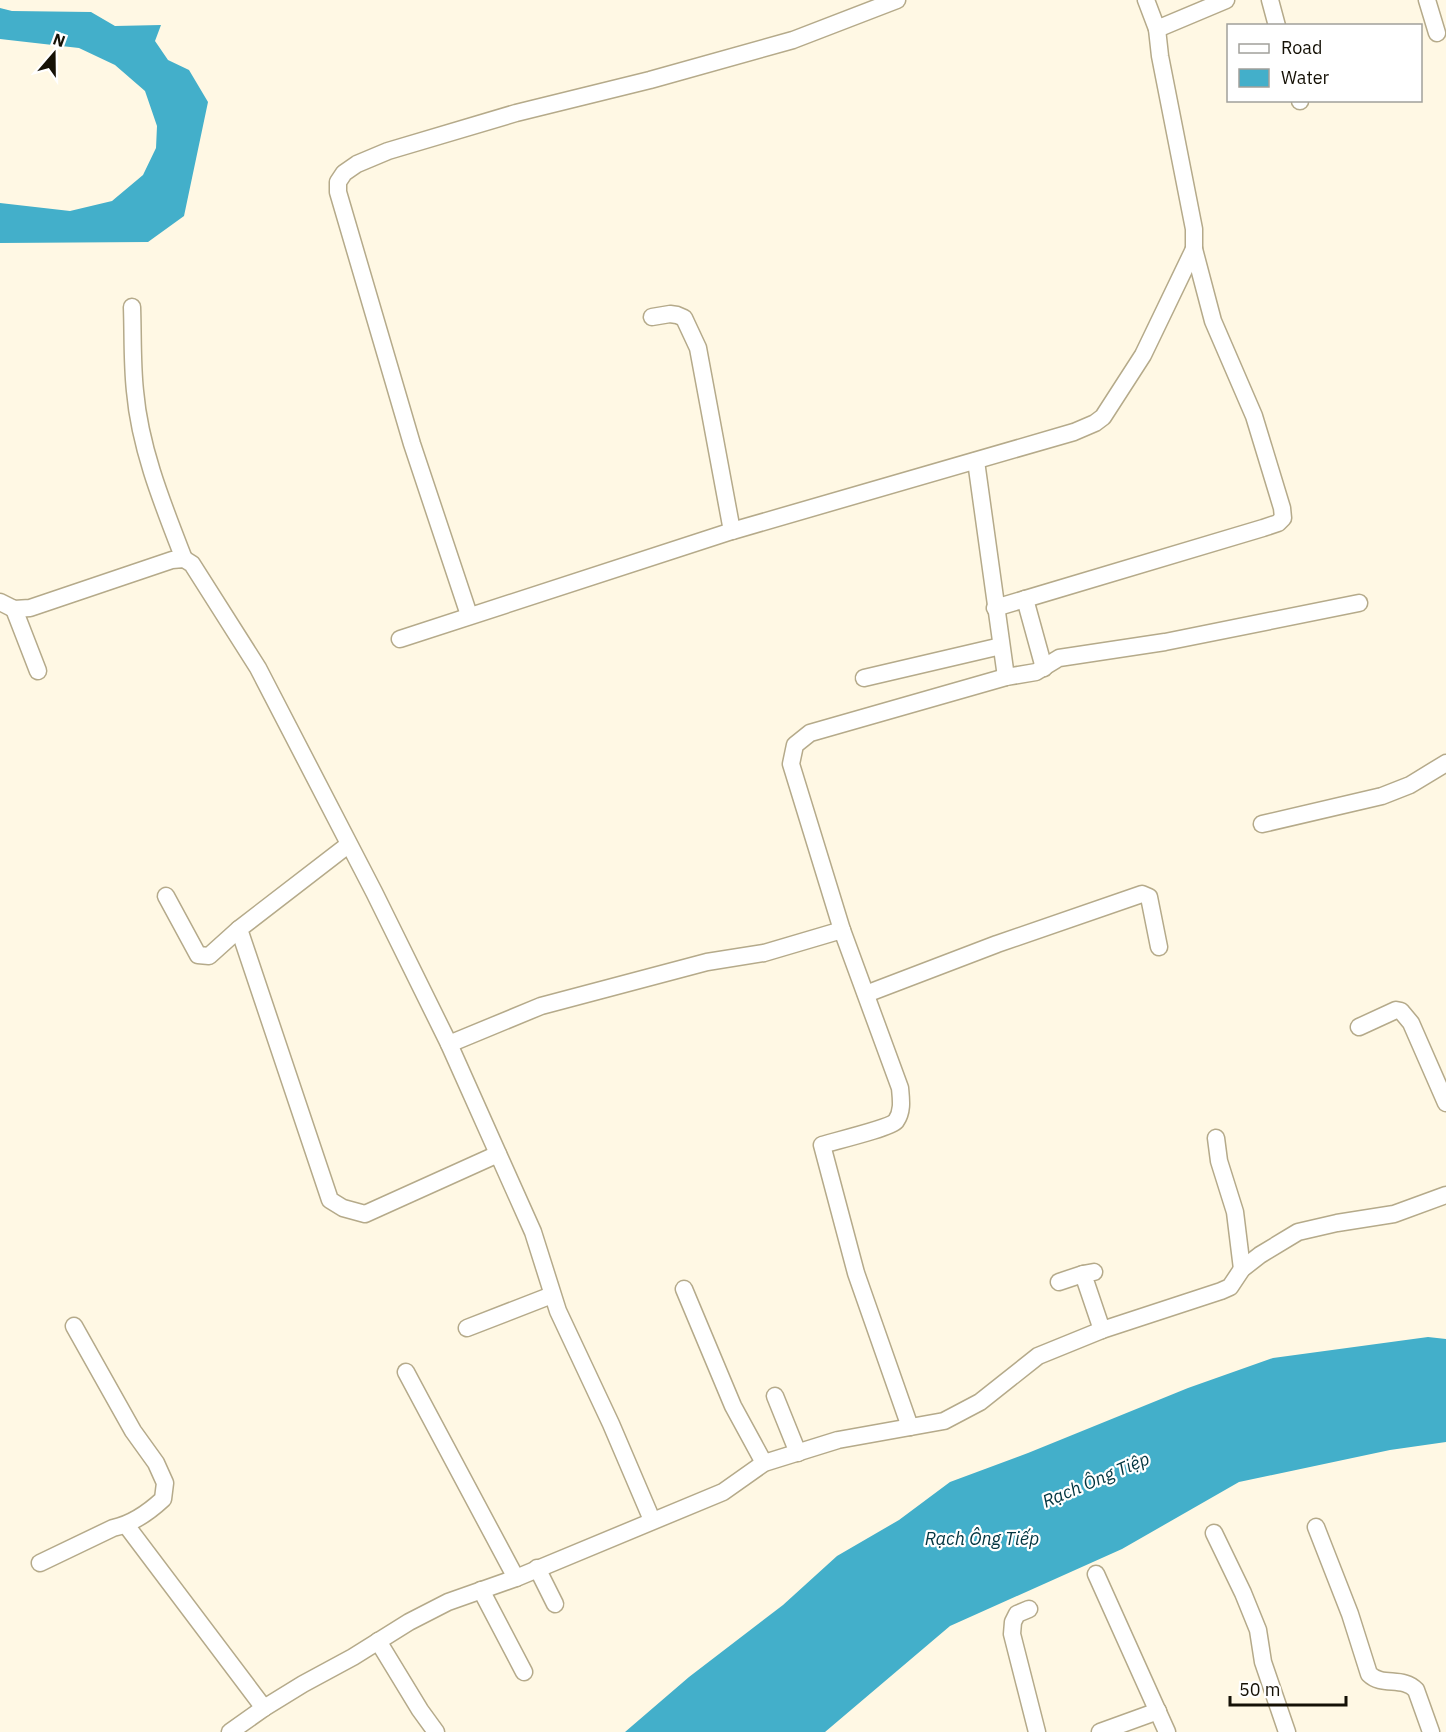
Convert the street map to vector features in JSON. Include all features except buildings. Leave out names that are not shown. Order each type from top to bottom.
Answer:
[{"type":"street","points":[[469,615],[412,444],[339,192],[338,182],[344,173],[357,164],[388,152],[516,113],[650,80],[794,40],[897,0]]},
{"type":"street","points":[[995,608],[1263,528],[1278,523],[1283,518],[1280,498],[1254,416],[1213,321],[1194,249],[1194,229],[1157,29],[1146,0]]},
{"type":"street","points":[[1157,29],[1226,0]]},
{"type":"street","points":[[1270,0],[1276,24]]},
{"type":"street","points":[[1427,0],[1437,33]]},
{"type":"street","points":[[400,639],[732,531],[1074,432],[1095,423],[1103,417],[1143,355],[1194,249]]},
{"type":"street","points":[[132,308],[135,392],[144,446],[162,503],[184,559],[192,564],[258,668],[374,892],[449,1044],[533,1232],[558,1311],[652,1520]]},
{"type":"street","points":[[652,317],[670,314],[684,318],[698,348],[732,531]]},
{"type":"street","points":[[976,461],[1006,676]]},
{"type":"street","points":[[7,606],[30,608],[172,560],[184,559]]},
{"type":"street","points":[[1025,599],[1040,670]]},
{"type":"street","points":[[910,1427],[856,1273],[822,1145],[892,1125],[900,1113],[902,1101],[900,1088],[842,930],[791,764],[795,746],[810,734],[1006,676],[1040,670],[1059,658],[1177,639],[1359,603]]},
{"type":"street","points":[[7,606],[38,671]]},
{"type":"street","points":[[864,678],[1001,646]]},
{"type":"street","points":[[1262,824],[1382,796],[1410,785],[1446,763]]},
{"type":"street","points":[[166,896],[198,955],[209,957],[239,929],[348,845]]},
{"type":"street","points":[[866,994],[997,944],[1142,894],[1149,897],[1160,947]]},
{"type":"street","points":[[239,929],[330,1200],[343,1208],[365,1214],[498,1154]]},
{"type":"street","points":[[449,1044],[541,1006],[707,962],[764,953],[842,930]]},
{"type":"street","points":[[1359,1027],[1396,1010],[1401,1011],[1411,1023],[1446,1103]]},
{"type":"street","points":[[1216,1138],[1219,1161],[1235,1212],[1242,1269]]},
{"type":"street","points":[[230,1732],[264,1708],[409,1622],[448,1602],[516,1578],[723,1492],[764,1463],[838,1440],[944,1420],[980,1402],[1038,1356],[1102,1330],[1230,1287],[1242,1269],[1278,1243],[1298,1232],[1394,1214],[1446,1195]]},
{"type":"street","points":[[1059,1282],[1088,1273],[1102,1330]]},
{"type":"street","points":[[684,1289],[732,1406],[764,1463]]},
{"type":"street","points":[[467,1328],[552,1295]]},
{"type":"street","points":[[40,1563],[113,1528],[126,1525],[163,1499],[165,1483],[156,1462],[133,1431],[74,1326]]},
{"type":"street","points":[[406,1372],[516,1578]]},
{"type":"street","points":[[775,1396],[798,1453]]},
{"type":"street","points":[[126,1525],[264,1708]]},
{"type":"street","points":[[1316,1527],[1350,1614],[1369,1674],[1373,1678],[1406,1682],[1412,1685],[1416,1690],[1431,1732]]},
{"type":"street","points":[[1214,1533],[1258,1630],[1263,1662],[1287,1732]]},
{"type":"street","points":[[537,1568],[555,1605]]},
{"type":"street","points":[[1096,1574],[1167,1732]]},
{"type":"street","points":[[481,1590],[524,1672]]},
{"type":"street","points":[[1029,1609],[1017,1614],[1013,1622],[1012,1634],[1037,1732]]},
{"type":"street","points":[[378,1641],[436,1732]]},
{"type":"street","points":[[1100,1732],[1158,1711]]},
{"type":"water","points":[[0,8],[12,11],[91,12],[115,26],[161,25],[155,41],[168,60],[189,70],[208,102],[184,216],[148,242],[0,243],[0,203],[70,211],[112,201],[143,175],[156,148],[157,126],[145,91],[115,65],[79,48],[0,39]]},
{"type":"water","name":"Rạch Ông Tiếp","points":[[1428,1337],[1446,1339],[1446,1442],[1390,1450],[1239,1482],[1122,1549],[950,1626],[825,1732],[625,1732],[689,1677],[783,1605],[837,1556],[899,1520],[950,1482],[1188,1388],[1273,1358]]},
{"type":"water label","name":"Rạch Ông Tiệp","points":[[1096,1480]]}]
